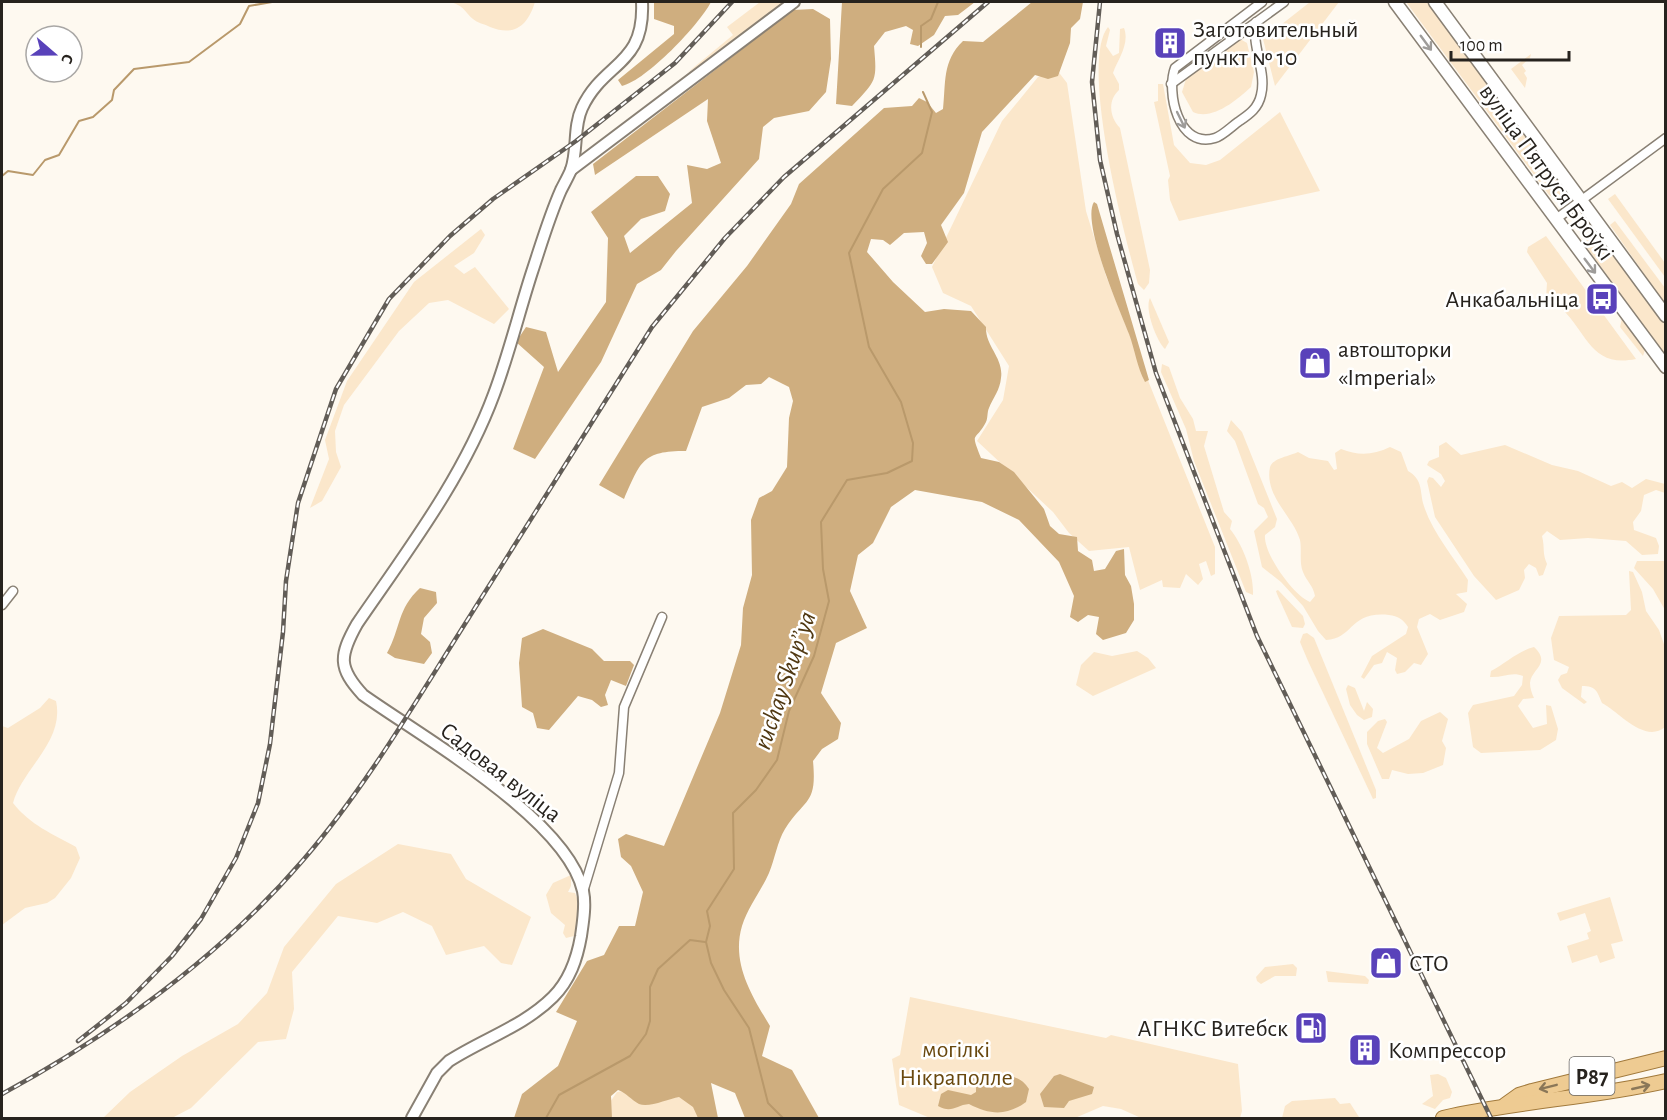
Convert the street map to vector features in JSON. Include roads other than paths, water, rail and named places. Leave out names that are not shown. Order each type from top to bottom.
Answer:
[{"type":"main road","name":"вуліца Пятруся Броўкі","points":[[1395,2],[1665,367]]},
{"type":"main road","name":"вуліца Пятруся Броўкі","points":[[1435,2],[1665,316]]},
{"type":"main road","name":"Р87","points":[[1443,1119],[1505,1105],[1665,1058]]},
{"type":"main road","name":"Р87","points":[[1520,1100],[1616,1093],[1665,1081]]},
{"type":"street","points":[[571,170],[577,123],[583,106],[597,86],[630,56],[638,40],[642,2]]},
{"type":"street","points":[[571,170],[794,2]]},
{"type":"street","points":[[1256,22],[1255,47],[1262,85],[1261,96],[1253,112],[1215,138],[1199,138],[1186,132],[1177,115],[1172,84],[1175,68],[1262,2]]},
{"type":"street","points":[[1172,84],[1284,2]]},
{"type":"street","points":[[1556,219],[1582,202],[1665,138]]},
{"type":"street","name":"Садовая вуліца","points":[[571,170],[532,271],[495,393],[472,449],[348,640],[342,668],[348,680],[363,695],[472,771],[537,821],[572,864],[584,892]]},
{"type":"street","points":[[2,604],[13,591]]},
{"type":"street","name":"Садовая вуліца","points":[[412,1119],[437,1073],[449,1061],[538,1010],[565,982],[578,949],[583,924],[584,892],[619,773],[624,707],[662,618]]},
{"type":"waterway","name":"ruchay Skup’’ya","points":[[2,176],[8,171],[33,175],[45,160],[59,155],[79,121],[93,117],[112,100],[114,90],[134,69],[189,62],[240,24],[249,6],[272,2]]},
{"type":"waterway","name":"ruchay Skup’’ya","points":[[921,47],[921,26],[931,19],[938,2]]},
{"type":"waterway","name":"ruchay Skup’’ya","points":[[783,1118],[768,1103],[749,1028],[724,990],[711,963],[706,942],[710,926],[707,911],[734,869],[733,813],[756,790],[777,760],[789,711],[814,656],[829,601],[823,569],[821,522],[847,480],[887,473],[912,461],[913,443],[901,402],[869,347],[849,253],[883,189],[922,153],[932,112],[923,92]]},
{"type":"waterway","points":[[546,1118],[559,1095],[630,1056],[646,1034],[650,1021],[650,987],[658,969],[690,940],[705,942]]},
{"type":"railway","points":[[78,1041],[126,1003],[172,956],[201,919],[236,858],[258,803],[270,744],[283,632],[286,581],[298,503],[336,389],[389,299],[450,236],[493,199],[576,141],[675,63],[732,2]]},
{"type":"railway","points":[[2,1094],[85,1045],[164,990],[237,928],[304,859],[348,804],[388,746],[652,327],[725,238],[784,177],[988,2]]},
{"type":"railway","points":[[1100,2],[1092,82],[1100,160],[1117,234],[1156,373],[1257,636],[1491,1118]]},
{"type":"place","name":"Заготовительный пункт № 10","points":[[1170,43]]},
{"type":"place","name":"Анкабальніца","points":[[1602,299]]},
{"type":"place","name":"автошторки «Imperial»","points":[[1315,363]]},
{"type":"place","name":"СТО","points":[[1386,963]]},
{"type":"place","name":"АГНКС Витебск","points":[[1311,1028]]},
{"type":"place","name":"Компрессор","points":[[1365,1050]]},
{"type":"park label","name":"могілкі Нікраполле","points":[[956,1063]]}]
